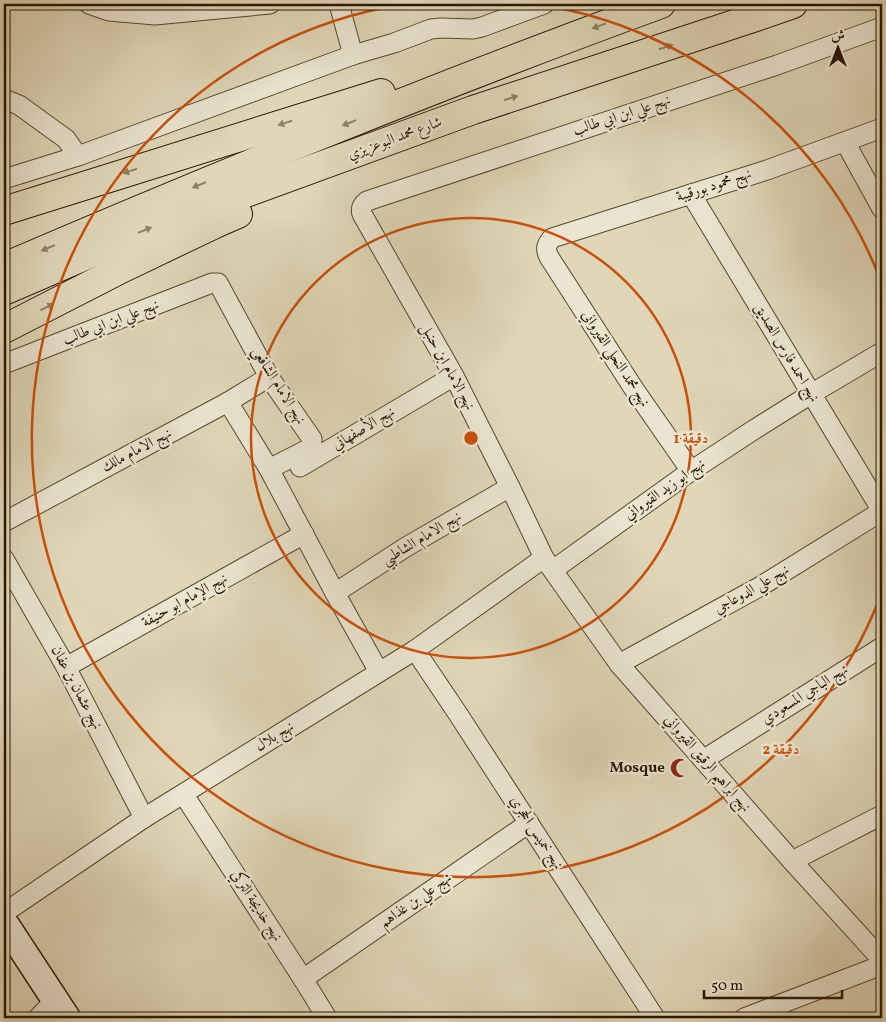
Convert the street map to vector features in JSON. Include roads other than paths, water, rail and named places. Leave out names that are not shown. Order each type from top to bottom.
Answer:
[{"type":"highway","name":"شارع محمد البوعزيزي","points":[[4,291],[96,239],[388,108],[550,44],[661,4]]},
{"type":"highway","name":"شارع محمد البوعزيزي","points":[[4,267],[96,239],[154,226],[473,110],[793,4]]},
{"type":"highway","points":[[4,211],[374,95],[550,44]]},
{"type":"highway","points":[[4,329],[214,224],[372,158],[473,110]]},
{"type":"main road","points":[[4,922],[53,1012]]},
{"type":"street","points":[[89,4],[109,11],[155,15],[270,4]]},
{"type":"street","points":[[339,4],[353,55]]},
{"type":"street","points":[[4,179],[78,156],[353,55],[394,43],[431,29],[473,29],[544,4]]},
{"type":"street","name":"نهج علي ابن ابي طالب","points":[[362,206],[367,201],[777,65],[882,27]]},
{"type":"street","points":[[4,99],[19,105],[66,139],[78,156]]},
{"type":"street","name":"نهج محمود بورقيبة","points":[[546,244],[552,238],[767,170],[882,128]]},
{"type":"street","points":[[845,142],[882,209]]},
{"type":"street","name":"نهج احمد فارس الصديق","points":[[690,194],[882,511]]},
{"type":"street","name":"نهج الامام ابن حنبل","points":[[362,206],[362,214],[454,376],[549,564]]},
{"type":"street","name":"نهج محمد النحلي القيرواني","points":[[546,244],[548,257],[634,389],[691,471]]},
{"type":"street","name":"نهج علي ابن ابي طالب","points":[[4,364],[212,283],[218,283]]},
{"type":"street","name":"نهج الامام الشافعي","points":[[218,283],[269,377],[312,439],[310,448],[272,475]]},
{"type":"street","name":"نهج ابو زيد القيرواني","points":[[549,564],[811,394],[881,355]]},
{"type":"street","name":"نهج الأصفهاني","points":[[272,475],[454,376]]},
{"type":"street","name":"نهج الامام مالك","points":[[4,522],[228,402],[269,377]]},
{"type":"street","points":[[228,402],[272,475],[334,593],[379,672]]},
{"type":"street","name":"نهج الامام الشاطبي","points":[[334,593],[406,547],[510,487]]},
{"type":"street","name":"نهج علي الدوعاجي","points":[[619,664],[761,586],[882,511]]},
{"type":"street","name":"نهج الإمام ابو حنيفة","points":[[66,667],[304,534]]},
{"type":"street","name":"نهج عثمان بن عفان","points":[[4,559],[66,667],[144,818]]},
{"type":"street","name":"نهج بلال","points":[[4,913],[144,818],[184,795],[549,564]]},
{"type":"street","name":"نهج ابراهيم الرقيق القيرواني","points":[[549,564],[619,664],[702,760],[882,960]]},
{"type":"street","name":"نهج الباجي المسعودي","points":[[702,760],[882,646]]},
{"type":"street","name":"نهج خميس الحجري","points":[[415,650],[655,1018]]},
{"type":"street","name":"نهج خديجة التركي","points":[[184,795],[303,979],[326,1018]]},
{"type":"street","points":[[792,861],[882,815]]},
{"type":"street","name":"نهج علي بن غذاهم","points":[[303,979],[529,823]]},
{"type":"street","points":[[744,1018],[882,965]]},
{"type":"place","name":"Mosque","points":[[680,768]]}]
